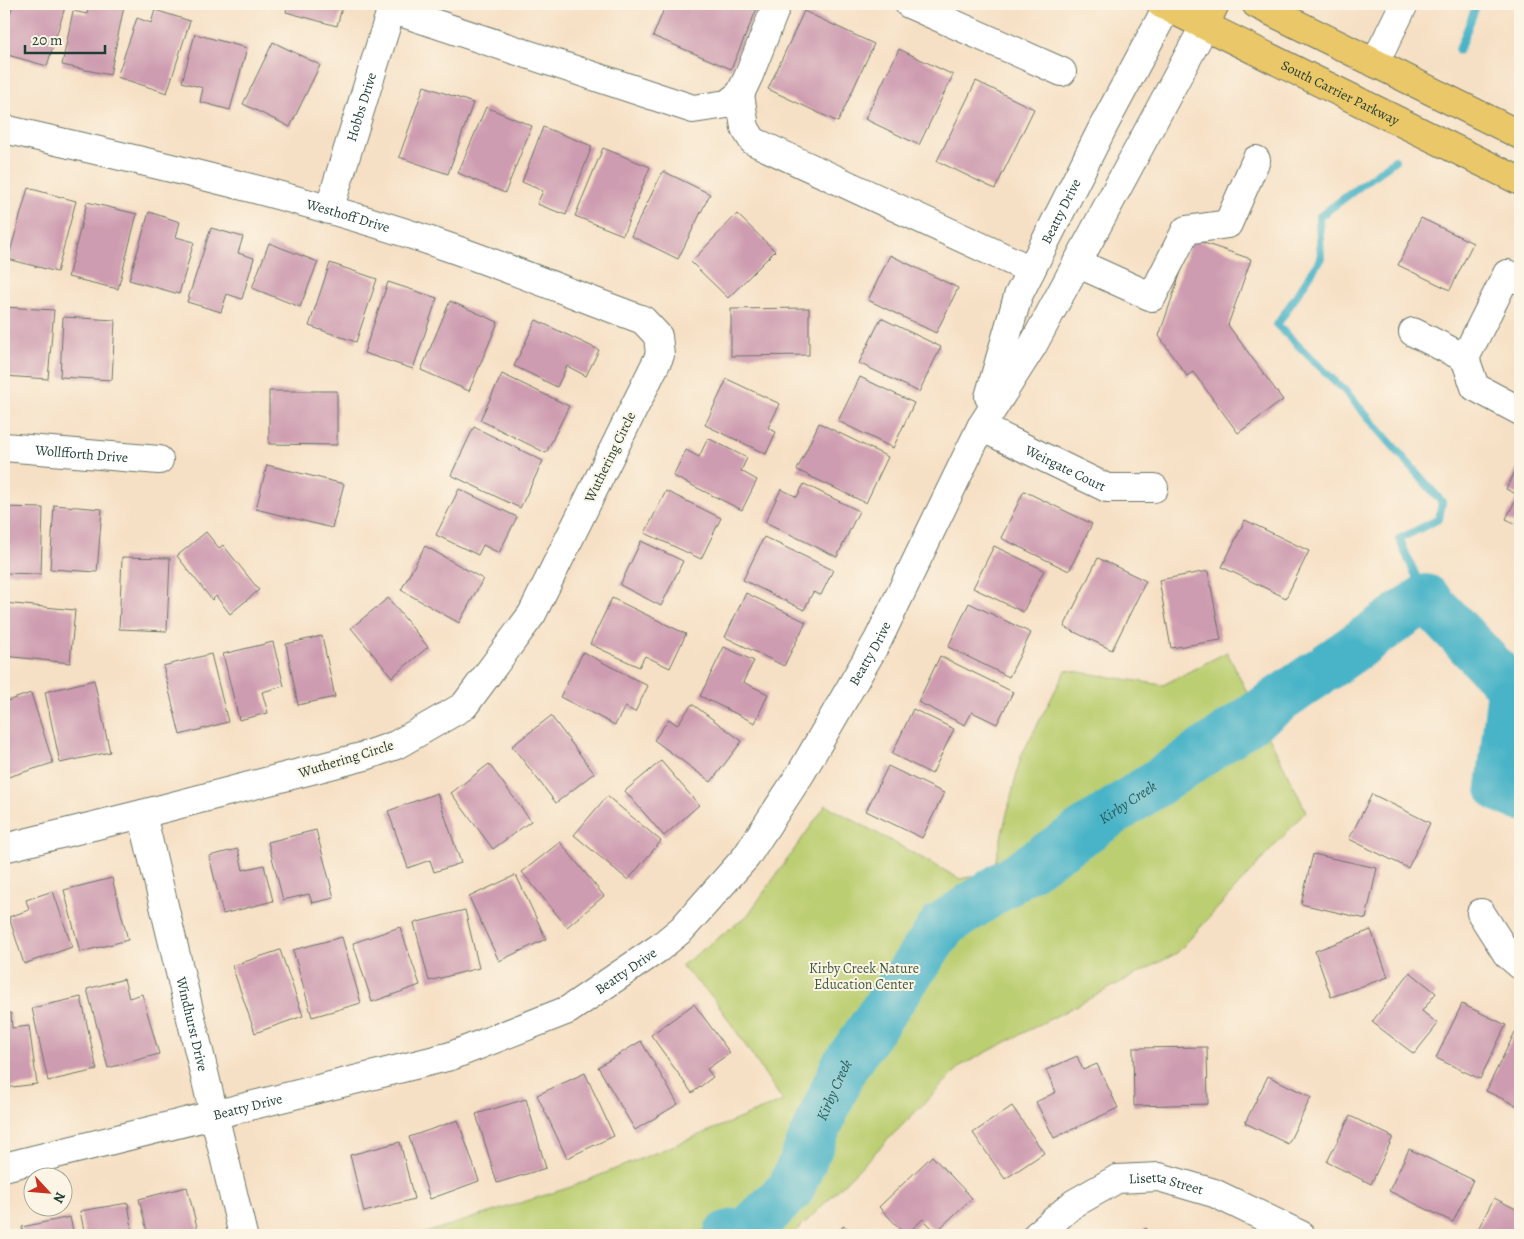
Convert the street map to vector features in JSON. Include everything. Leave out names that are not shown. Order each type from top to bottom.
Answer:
[{"type":"main road","points":[[1256,4],[1520,135]]},
{"type":"main road","name":"South Carrier Parkway","points":[[1166,5],[1210,14],[1520,181]]},
{"type":"street","points":[[392,6],[693,109],[727,104],[740,94],[778,4]]},
{"type":"street","points":[[909,4],[1062,72]]},
{"type":"street","points":[[1375,63],[1404,4]]},
{"type":"street","name":"Beatty Drive","points":[[981,427],[1018,296],[1166,5]]},
{"type":"street","name":"Hobbs Drive","points":[[329,210],[392,6]]},
{"type":"street","name":"Beatty Drive","points":[[4,1167],[451,1056],[568,1010],[652,954],[682,930],[746,857],[801,772],[878,640],[981,427],[1033,345],[1210,14]]},
{"type":"street","points":[[740,94],[745,128],[753,142],[1031,270]]},
{"type":"street","name":"Westhoff Drive","points":[[4,129],[192,172],[329,210],[447,247],[643,320],[658,336],[660,355]]},
{"type":"street","points":[[1076,263],[1152,297],[1186,230],[1228,224],[1256,160]]},
{"type":"street","points":[[1465,358],[1507,274],[1520,280]]},
{"type":"street","points":[[1413,332],[1465,358],[1475,387],[1520,411]]},
{"type":"street","name":"Wuthering Circle","points":[[4,848],[365,756],[396,745],[464,706],[532,614],[660,355]]},
{"type":"street","name":"Weirgate Court","points":[[981,427],[1107,488],[1154,488]]},
{"type":"street","name":"Wollfforth Drive","points":[[4,447],[159,460]]},
{"type":"street","name":"Windhurst Drive","points":[[142,814],[243,1235]]},
{"type":"street","points":[[1481,913],[1507,954],[1520,965]]},
{"type":"street","name":"Lisetta Street","points":[[1037,1235],[1073,1204],[1117,1178],[1160,1177],[1214,1193],[1301,1235]]},
{"type":"green space","name":"Kirby Creek Nature Education Center","points":[[1227,652],[1306,811],[1177,953],[962,1065],[793,1235],[419,1235],[571,1187],[783,1101],[715,1000],[681,966],[747,916],[826,805],[960,879],[993,871],[1021,756],[1066,670],[1163,685]]},
{"type":"building","points":[[13,4],[66,4],[47,66],[4,54],[4,34]]},
{"type":"building","points":[[89,4],[124,6],[110,75],[62,65],[73,11],[87,14]]},
{"type":"building","points":[[288,4],[343,4],[337,26],[286,12]]},
{"type":"building","points":[[666,4],[759,4],[731,69],[653,36]]},
{"type":"building","points":[[155,10],[190,21],[167,93],[117,77],[137,18],[151,23]]},
{"type":"building","points":[[804,11],[874,44],[838,122],[768,89]]},
{"type":"building","points":[[195,34],[247,48],[230,110],[200,102],[203,88],[182,82]]},
{"type":"building","points":[[273,42],[320,65],[290,127],[243,104]]},
{"type":"building","points":[[899,49],[953,75],[919,145],[865,119]]},
{"type":"building","points":[[976,81],[1034,109],[995,189],[937,161]]},
{"type":"building","points":[[424,86],[473,103],[448,174],[399,157]]},
{"type":"building","points":[[486,107],[532,126],[505,193],[458,173]]},
{"type":"building","points":[[543,127],[592,146],[566,215],[537,204],[543,191],[522,182]]},
{"type":"building","points":[[603,148],[650,167],[623,235],[575,216]]},
{"type":"building","points":[[663,171],[710,194],[678,259],[631,236]]},
{"type":"building","points":[[28,188],[76,201],[57,272],[8,259]]},
{"type":"building","points":[[87,202],[137,214],[118,289],[68,277]]},
{"type":"building","points":[[149,212],[180,222],[176,237],[194,242],[179,294],[129,280]]},
{"type":"building","points":[[737,214],[775,251],[728,298],[691,262]]},
{"type":"building","points":[[1421,218],[1473,243],[1450,290],[1398,265]]},
{"type":"building","points":[[211,228],[243,237],[238,253],[254,258],[242,299],[227,294],[221,312],[187,302]]},
{"type":"building","points":[[1192,239],[1251,259],[1228,325],[1283,400],[1238,433],[1193,372],[1187,376],[1159,336]]},
{"type":"building","points":[[269,243],[318,262],[300,307],[252,288]]},
{"type":"building","points":[[890,255],[958,288],[936,333],[868,300]]},
{"type":"building","points":[[330,263],[377,279],[356,342],[309,326]]},
{"type":"building","points":[[388,282],[437,298],[413,369],[364,353]]},
{"type":"building","points":[[450,301],[498,322],[469,391],[421,370]]},
{"type":"building","points":[[4,307],[54,310],[48,379],[4,376]]},
{"type":"building","points":[[809,308],[809,355],[731,356],[731,309]]},
{"type":"building","points":[[63,317],[115,320],[112,380],[60,377]]},
{"type":"building","points":[[881,318],[941,347],[919,392],[859,363]]},
{"type":"building","points":[[536,320],[599,350],[586,376],[567,366],[557,387],[514,366]]},
{"type":"building","points":[[502,374],[569,406],[546,453],[480,420]]},
{"type":"building","points":[[860,377],[914,403],[893,448],[838,421]]},
{"type":"building","points":[[727,379],[780,404],[768,428],[776,432],[766,454],[705,425]]},
{"type":"building","points":[[269,391],[337,391],[337,445],[269,444]]},
{"type":"building","points":[[819,423],[888,457],[866,503],[797,470]]},
{"type":"building","points":[[474,427],[543,461],[520,508],[451,475]]},
{"type":"building","points":[[708,438],[747,458],[741,471],[757,480],[742,510],[673,476],[686,450],[699,457]]},
{"type":"building","points":[[1520,462],[1520,526],[1506,519],[1518,495],[1506,489]]},
{"type":"building","points":[[267,465],[344,484],[332,528],[256,509]]},
{"type":"building","points":[[804,484],[859,511],[837,557],[765,522],[781,489],[797,497]]},
{"type":"building","points":[[459,489],[517,517],[499,553],[483,545],[478,555],[436,535]]},
{"type":"building","points":[[666,491],[721,518],[701,559],[645,533]]},
{"type":"building","points":[[1024,491],[1092,524],[1069,571],[1001,538]]},
{"type":"building","points":[[54,505],[102,509],[97,572],[50,569]]},
{"type":"building","points":[[4,507],[43,508],[41,574],[4,573]]},
{"type":"building","points":[[1245,520],[1309,551],[1286,598],[1222,567]]},
{"type":"building","points":[[206,532],[219,548],[223,545],[259,590],[230,614],[216,596],[212,600],[177,556]]},
{"type":"building","points":[[764,537],[833,570],[821,595],[813,592],[804,610],[743,580]]},
{"type":"building","points":[[641,541],[683,561],[661,606],[620,585]]},
{"type":"building","points":[[425,546],[483,579],[459,623],[401,590]]},
{"type":"building","points":[[994,546],[1044,570],[1023,612],[973,588]]},
{"type":"building","points":[[122,557],[170,558],[167,631],[119,629]]},
{"type":"building","points":[[1098,558],[1146,581],[1112,650],[1064,627]]},
{"type":"building","points":[[1208,571],[1221,640],[1171,648],[1159,580]]},
{"type":"building","points":[[746,593],[806,622],[784,666],[725,637]]},
{"type":"building","points":[[388,598],[428,647],[392,677],[351,628]]},
{"type":"building","points":[[612,598],[686,634],[670,668],[645,656],[639,667],[590,644]]},
{"type":"building","points":[[4,603],[75,610],[70,663],[4,656]]},
{"type":"building","points":[[969,603],[1031,633],[1009,677],[948,647]]},
{"type":"building","points":[[322,636],[335,697],[298,705],[286,644]]},
{"type":"building","points":[[273,642],[284,686],[262,692],[268,713],[239,720],[223,654]]},
{"type":"building","points":[[724,647],[754,661],[743,682],[768,694],[755,723],[700,696]]},
{"type":"building","points":[[583,652],[648,686],[635,712],[625,707],[615,725],[560,697]]},
{"type":"building","points":[[211,654],[228,722],[180,735],[163,666]]},
{"type":"building","points":[[940,656],[1013,692],[997,724],[972,712],[965,725],[918,702]]},
{"type":"building","points":[[94,680],[110,752],[60,763],[45,692]]},
{"type":"building","points":[[31,693],[53,763],[5,778],[4,702]]},
{"type":"building","points":[[692,704],[742,741],[711,782],[654,740],[669,719],[677,725]]},
{"type":"building","points":[[913,709],[954,729],[932,774],[892,754]]},
{"type":"building","points":[[551,716],[594,773],[556,803],[512,746]]},
{"type":"building","points":[[661,761],[699,805],[664,836],[625,791]]},
{"type":"building","points":[[489,764],[531,821],[493,849],[451,793]]},
{"type":"building","points":[[888,766],[944,793],[922,838],[866,811]]},
{"type":"building","points":[[437,793],[461,863],[434,872],[430,860],[408,868],[388,811]]},
{"type":"building","points":[[1372,794],[1430,823],[1408,868],[1349,839]]},
{"type":"building","points":[[607,796],[661,841],[628,880],[574,835]]},
{"type":"building","points":[[316,830],[334,898],[312,903],[309,894],[283,900],[268,842]]},
{"type":"building","points":[[560,842],[604,896],[567,927],[522,872]]},
{"type":"building","points":[[238,849],[243,870],[264,865],[273,901],[223,914],[209,856]]},
{"type":"building","points":[[1313,854],[1377,868],[1366,919],[1301,904]]},
{"type":"building","points":[[516,875],[546,939],[499,961],[469,897]]},
{"type":"building","points":[[112,878],[128,940],[80,952],[64,890]]},
{"type":"building","points":[[53,891],[72,947],[24,964],[9,917],[29,910],[26,900]]},
{"type":"building","points":[[465,910],[479,968],[429,981],[414,923]]},
{"type":"building","points":[[400,927],[420,985],[372,1002],[353,943]]},
{"type":"building","points":[[1371,930],[1388,977],[1331,997],[1315,951]]},
{"type":"building","points":[[342,937],[361,1003],[312,1017],[293,950]]},
{"type":"building","points":[[280,950],[303,1016],[255,1033],[232,966]]},
{"type":"building","points":[[1410,972],[1436,993],[1422,1011],[1438,1024],[1414,1054],[1372,1022]]},
{"type":"building","points":[[124,979],[129,998],[142,994],[159,1054],[108,1068],[87,989]]},
{"type":"building","points":[[81,997],[97,1070],[48,1081],[32,1008]]},
{"type":"building","points":[[694,1004],[730,1053],[707,1069],[713,1077],[692,1093],[651,1035]]},
{"type":"building","points":[[1462,1004],[1506,1025],[1480,1079],[1436,1058]]},
{"type":"building","points":[[4,1013],[11,1013],[12,1028],[29,1026],[37,1084],[4,1088]]},
{"type":"building","points":[[1515,1032],[1520,1034],[1520,1107],[1486,1091]]},
{"type":"building","points":[[641,1041],[678,1104],[635,1130],[598,1067]]},
{"type":"building","points":[[1207,1047],[1208,1104],[1134,1106],[1133,1048]]},
{"type":"building","points":[[1077,1056],[1083,1070],[1097,1064],[1118,1108],[1054,1138],[1036,1102],[1056,1092],[1046,1070]]},
{"type":"building","points":[[585,1073],[614,1136],[567,1158],[537,1095]]},
{"type":"building","points":[[1268,1076],[1311,1097],[1288,1144],[1245,1123]]},
{"type":"building","points":[[526,1099],[546,1168],[497,1183],[476,1114]]},
{"type":"building","points":[[1012,1106],[1044,1153],[1005,1179],[973,1133]]},
{"type":"building","points":[[1350,1116],[1393,1137],[1371,1184],[1327,1162]]},
{"type":"building","points":[[458,1120],[479,1181],[430,1199],[409,1137]]},
{"type":"building","points":[[400,1142],[414,1199],[364,1212],[350,1155]]},
{"type":"building","points":[[1409,1149],[1473,1180],[1453,1222],[1389,1191]]},
{"type":"building","points":[[932,1156],[972,1198],[936,1232],[923,1219],[906,1235],[879,1207]]},
{"type":"building","points":[[187,1187],[199,1235],[148,1235],[139,1199]]},
{"type":"building","points":[[1494,1198],[1520,1211],[1520,1235],[1475,1235]]},
{"type":"building","points":[[128,1203],[133,1235],[85,1235],[80,1211]]},
{"type":"building","points":[[70,1217],[74,1235],[23,1235],[22,1227]]},
{"type":"building","points":[[843,1226],[862,1235],[839,1235]]},
{"type":"building","points":[[1146,1228],[1152,1235],[1138,1235]]},
{"type":"waterway","points":[[1459,50],[1477,4]]},
{"type":"waterway","points":[[1395,160],[1319,217],[1321,258],[1277,325],[1345,391],[1442,502],[1439,519],[1399,539],[1426,598]]},
{"type":"waterway","name":"Kirby Creek","points":[[727,1235],[749,1230],[790,1190],[844,1067],[943,925],[1214,745],[1426,598],[1511,688],[1500,788],[1520,797]]}]
